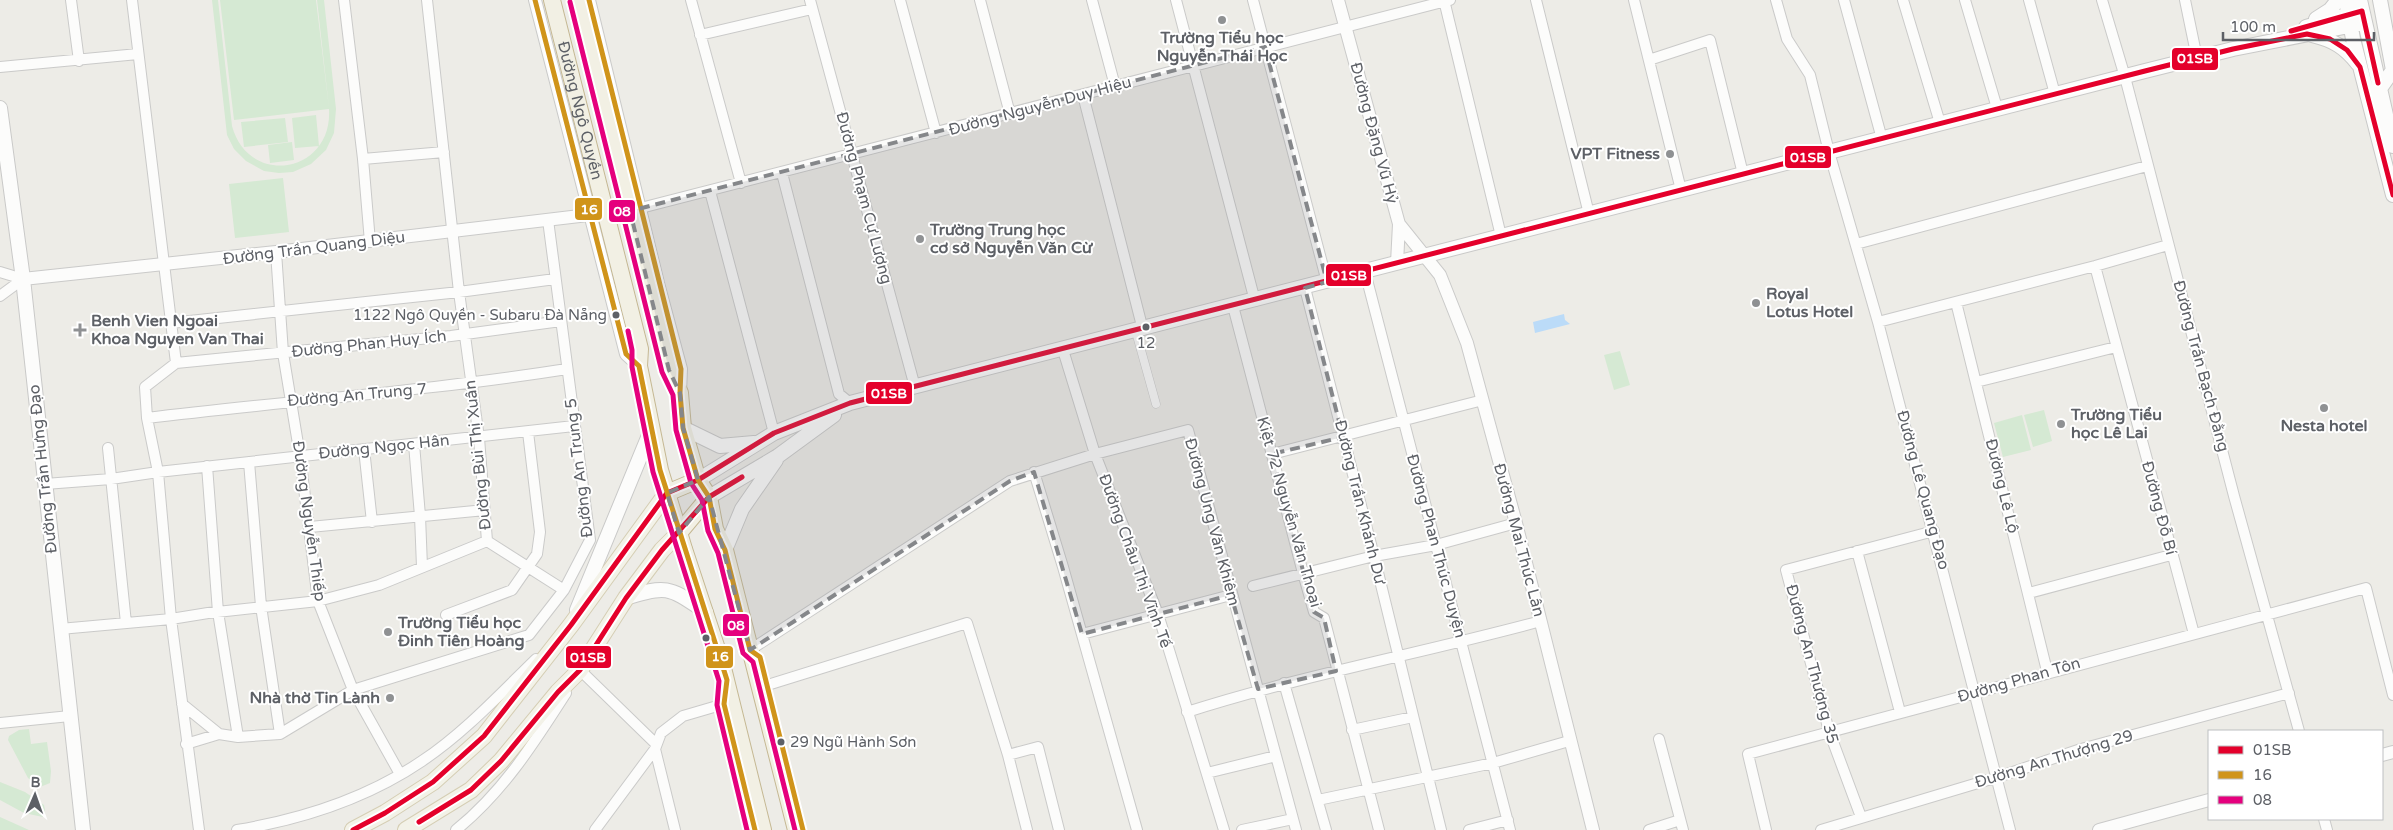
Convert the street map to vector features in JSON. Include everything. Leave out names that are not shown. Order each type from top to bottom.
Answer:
[{"type":"highway","name":"Đường Ngô Quyền","points":[[552,0],[597,214],[640,348],[640,366],[667,493],[727,680],[763,830]]},
{"type":"highway","name":"Đường Ngô Quyền","points":[[577,0],[635,210],[669,370],[680,393],[683,428],[698,480],[709,497]]},
{"type":"highway","points":[[667,493],[698,480]]},
{"type":"highway","points":[[680,532],[709,497]]},
{"type":"highway","points":[[709,497],[715,529],[725,550],[750,650],[764,686],[796,830]]},
{"type":"main road","points":[[2306,30],[2330,10],[2338,0]]},
{"type":"main road","points":[[2346,0],[2357,15],[2393,195]]},
{"type":"main road","points":[[2373,91],[2393,70],[2380,0]]},
{"type":"main road","points":[[698,480],[774,433],[850,403],[1139,331],[1997,108],[2233,49],[2357,15]]},
{"type":"main road","points":[[2357,15],[2360,67]]},
{"type":"main road","points":[[2306,30],[2330,39],[2347,50],[2360,67],[2373,91],[2393,146]]},
{"type":"main road","name":"Đường Trần Hưng Đạo","points":[[0,108],[23,279],[83,830]]},
{"type":"main road","points":[[709,497],[778,456],[850,403]]},
{"type":"main road","points":[[571,626],[652,428]]},
{"type":"main road","points":[[683,428],[720,446],[758,443]]},
{"type":"main road","points":[[725,550],[742,509],[778,456]]},
{"type":"main road","points":[[352,830],[385,813],[433,782],[477,742],[571,626],[667,493]]},
{"type":"main road","points":[[406,830],[471,790],[501,761],[558,692],[580,670],[626,598],[662,550],[680,532]]},
{"type":"main road","points":[[626,598],[654,589],[676,592],[706,612]]},
{"type":"main road","points":[[727,680],[724,704],[755,830]]},
{"type":"main road","points":[[764,686],[803,830]]},
{"type":"street","points":[[71,0],[79,61]]},
{"type":"street","points":[[132,0],[162,263],[176,363],[145,387],[147,418],[158,472],[171,619],[186,744],[199,830]]},
{"type":"street","points":[[344,0],[363,159],[370,242]]},
{"type":"street","name":"Đường Bùi Thị Xuân","points":[[60,629],[171,619],[261,606],[318,601],[379,585],[486,541],[479,438],[459,292],[427,0]]},
{"type":"street","name":"Đường Ngô Quyền","points":[[535,0],[597,214]]},
{"type":"street","name":"Đường Ngô Quyền","points":[[589,0],[635,210]]},
{"type":"street","points":[[691,0],[741,183]]},
{"type":"street","points":[[900,0],[936,133]]},
{"type":"street","points":[[980,0],[1010,114]]},
{"type":"street","points":[[1092,0],[1115,86]]},
{"type":"street","points":[[1176,0],[1255,301]]},
{"type":"street","points":[[1253,0],[1327,282]]},
{"type":"street","name":"Đường Đặng Vũ Hỷ","points":[[1338,0],[1399,224],[1426,257]]},
{"type":"street","points":[[1446,0],[1501,236]]},
{"type":"street","name":"Đường Nguyễn Duy Hiệu","points":[[635,210],[1446,0]]},
{"type":"street","points":[[1536,0],[1589,214]]},
{"type":"street","points":[[1634,0],[1681,190]]},
{"type":"street","name":"Đường Lê Quang Đạo","points":[[1776,0],[1787,39],[1810,75],[1829,152],[1878,322],[1934,531],[2010,830]]},
{"type":"street","points":[[1844,0],[1882,139]]},
{"type":"street","points":[[1903,0],[1940,123]]},
{"type":"street","points":[[1965,0],[1997,108]]},
{"type":"street","points":[[2028,0],[2056,94]]},
{"type":"street","name":"Đường Trần Bạch Đằng","points":[[2102,0],[2125,77],[2168,245],[2299,730]]},
{"type":"street","points":[[2185,0],[2197,58]]},
{"type":"street","name":"Đường Phạm Cự Lượng","points":[[700,35],[811,4],[915,387]]},
{"type":"street","points":[[1649,60],[1710,40],[1743,174]]},
{"type":"street","points":[[0,67],[138,54]]},
{"type":"street","points":[[1083,95],[1156,404]]},
{"type":"street","points":[[363,159],[444,152]]},
{"type":"street","points":[[1856,244],[2147,166]]},
{"type":"street","points":[[782,173],[839,394],[850,403]]},
{"type":"street","points":[[710,191],[774,433]]},
{"type":"street","name":"Đường Trần Quang Diệu","points":[[23,279],[370,242],[597,214]]},
{"type":"street","name":"Đường An Trung 5","points":[[280,734],[353,690],[529,635],[564,590],[590,540],[548,220]]},
{"type":"street","points":[[1397,263],[1399,224]]},
{"type":"street","points":[[1878,322],[2095,266],[2168,245]]},
{"type":"street","name":"Đường Nguyễn Thiếp","points":[[276,252],[282,310],[283,353],[300,456],[318,601],[353,690],[400,774]]},
{"type":"street","name":"Đường Mai Thúc Lân","points":[[1426,257],[1440,275],[1467,343],[1516,523],[1569,741],[1593,830]]},
{"type":"street","name":"Đường Đỗ Bí","points":[[2095,266],[2171,555],[2194,634]]},
{"type":"street","points":[[0,272],[23,279]]},
{"type":"street","name":"Đường Phan Thúc Duyện","points":[[1365,272],[1509,825]]},
{"type":"street","points":[[0,296],[23,279]]},
{"type":"street","points":[[171,323],[459,292],[555,279]]},
{"type":"street","name":"Đường Trần Khánh Dư","points":[[1304,288],[1374,556],[1441,830]]},
{"type":"street","name":"Đường Lê Lộ","points":[[1956,302],[2047,671]]},
{"type":"street","name":"Kiệt 72 Nguyễn Văn Thoại","points":[[1233,306],[1302,572],[1314,612],[1324,618],[1336,671],[1379,830]]},
{"type":"street","name":"Đường Phan Huy Ích","points":[[176,363],[465,334],[561,322]]},
{"type":"street","points":[[1976,382],[2116,346]]},
{"type":"street","name":"Đường Châu Thị Vĩnh Tế","points":[[1063,350],[1095,454],[1158,614],[1224,830]]},
{"type":"street","name":"Đường An Trung 7","points":[[147,418],[290,401],[472,384],[567,368]]},
{"type":"street","points":[[1272,454],[1482,400]]},
{"type":"street","name":"Đường Ngọc Hân","points":[[45,484],[111,479],[207,466],[479,438],[574,426]]},
{"type":"street","name":"Đường Ung Văn Khiêm","points":[[750,650],[1010,481],[1095,454],[1188,430],[1296,830]]},
{"type":"street","points":[[446,615],[512,590],[537,554],[540,538],[528,432]]},
{"type":"street","points":[[414,444],[422,567]]},
{"type":"street","points":[[108,448],[126,623]]},
{"type":"street","points":[[364,449],[372,522]]},
{"type":"street","points":[[186,744],[219,734],[238,737],[280,734],[261,606],[249,462]]},
{"type":"street","points":[[207,466],[218,612],[238,737]]},
{"type":"street","points":[[1034,472],[1137,830]]},
{"type":"street","points":[[310,528],[485,510]]},
{"type":"street","points":[[1253,586],[1302,572],[1436,545],[1516,523]]},
{"type":"street","name":"Đường An Thượng 35","points":[[1861,817],[1828,732],[1786,570],[1934,531]]},
{"type":"street","points":[[486,541],[564,590]]},
{"type":"street","points":[[1857,551],[1900,712]]},
{"type":"street","points":[[2029,593],[2171,555]]},
{"type":"street","name":"Đường Phan Tôn","points":[[1766,830],[1748,754],[1976,693],[2047,671],[2366,588],[2393,695]]},
{"type":"street","points":[[1082,634],[1231,595]]},
{"type":"street","points":[[1187,712],[1258,689],[1462,642],[1541,621]]},
{"type":"street","points":[[764,686],[967,623],[1008,754],[1027,830]]},
{"type":"street","points":[[238,830],[316,813],[365,793],[422,761],[460,730],[571,626]]},
{"type":"street","points":[[456,830],[481,809],[526,756],[580,670],[656,746],[675,830]]},
{"type":"street","points":[[1284,683],[1326,830]]},
{"type":"street","name":"Đường An Thượng 29","points":[[1821,830],[1998,777],[2081,748],[2289,693]]},
{"type":"street","points":[[182,704],[219,734]]},
{"type":"street","points":[[595,830],[656,746],[661,733],[683,716],[724,704]]},
{"type":"street","points":[[0,723],[70,716]]},
{"type":"street","points":[[1352,730],[1412,717]]},
{"type":"street","points":[[1649,830],[1681,825],[1659,739]]},
{"type":"street","points":[[1318,800],[1493,763],[1569,741]]},
{"type":"street","points":[[1008,754],[1038,747],[1059,830]]},
{"type":"street","points":[[1207,773],[1276,756]]},
{"type":"street","points":[[2099,830],[2208,800]]},
{"type":"street","points":[[1242,830],[1293,819]]},
{"type":"street","points":[[1469,830],[1509,825]]},
{"type":"highlighted area","points":[[1265,47],[1327,282],[1305,288],[1343,437],[1272,454],[1314,612],[1324,618],[1336,671],[1258,689],[1231,595],[1082,634],[1034,472],[1010,481],[750,650],[709,497],[679,533],[667,493],[698,480],[683,428],[680,393],[669,370],[630,211]]},
{"type":"green space","points":[[212,0],[218,0],[232,126],[241,146],[255,158],[271,165],[288,165],[305,159],[318,147],[327,131],[329,109],[234,120],[220,0],[316,0],[329,108],[317,0],[324,0],[336,109],[334,133],[326,150],[311,164],[293,172],[264,171],[246,161],[234,149],[227,135]]},
{"type":"green space","points":[[316,115],[319,146],[295,148],[292,118]]},
{"type":"green space","points":[[285,118],[288,142],[244,147],[241,122]]},
{"type":"green space","points":[[292,142],[294,160],[270,163],[268,145]]},
{"type":"green space","points":[[283,178],[289,232],[235,238],[229,184]]},
{"type":"green space","points":[[1620,351],[1630,385],[1614,390],[1604,355]]},
{"type":"green space","points":[[2044,410],[2052,441],[2033,447],[2024,415]]},
{"type":"green space","points":[[2022,415],[2031,450],[2003,457],[1994,423]]},
{"type":"green space","points":[[29,729],[31,744],[47,742],[51,771],[50,783],[40,787],[28,778],[8,740],[9,736],[19,730]]},
{"type":"green space","points":[[0,782],[25,792],[44,805],[43,817],[24,813],[0,800]]},
{"type":"green space","points":[[0,817],[29,830],[0,830]]},
{"type":"water","points":[[1564,314],[1565,320],[1570,324],[1535,333],[1533,322]]},
{"type":"transit line","name":"16","points":[[535,0],[626,354],[639,366],[660,470],[727,680],[724,704],[755,830]]},
{"type":"transit line","name":"16","points":[[589,0],[681,369],[680,393],[683,428],[698,480],[709,497],[715,529],[725,550],[750,650],[760,657],[803,830]]},
{"type":"transit line","name":"08","points":[[570,2],[662,372],[673,395],[676,430],[691,483],[702,500],[708,531],[718,553],[743,653],[753,662],[795,830]]},
{"type":"transit line","name":"01SB","points":[[2291,31],[2362,11],[2378,83]]},
{"type":"transit line","name":"01SB","points":[[353,830],[385,813],[433,782],[484,736],[571,625],[667,493],[698,480],[774,433],[850,403],[2145,71],[2233,49],[2307,34],[2330,39],[2347,50],[2360,67],[2393,195]]},
{"type":"transit line","name":"08","points":[[628,331],[632,350],[632,367],[653,472],[719,681],[717,705],[747,830]]},
{"type":"transit line","name":"01SB","points":[[419,822],[471,790],[501,761],[558,692],[580,670],[626,598],[662,550],[709,497],[742,477]]},
{"type":"place","name":"Trường Tiểu học Nguyễn Thái Học","points":[[1222,20]]},
{"type":"place","name":"VPT Fitness","points":[[1670,154]]},
{"type":"place","name":"Trường Trung học cơ sở Nguyễn Văn Cừ","points":[[920,239]]},
{"type":"place","name":"Royal Lotus Hotel","points":[[1756,303]]},
{"type":"place","name":"1122 Ngô Quyền - Subaru Đà Nẵng","points":[[616,315]]},
{"type":"place","name":"12","points":[[1146,327]]},
{"type":"place","name":"Benh Vien Ngoai Khoa Nguyen Van Thai","points":[[80,330]]},
{"type":"place","name":"Nesta hotel","points":[[2324,408]]},
{"type":"place","name":"Trường Tiểu học Lê Lai","points":[[2061,424]]},
{"type":"place","name":"Trường Tiểu học Đinh Tiên Hoàng","points":[[388,632]]},
{"type":"place","name":"Nhà thờ Tin Lành","points":[[390,698]]},
{"type":"place","name":"29 Ngũ Hành Sơn","points":[[781,742]]}]
